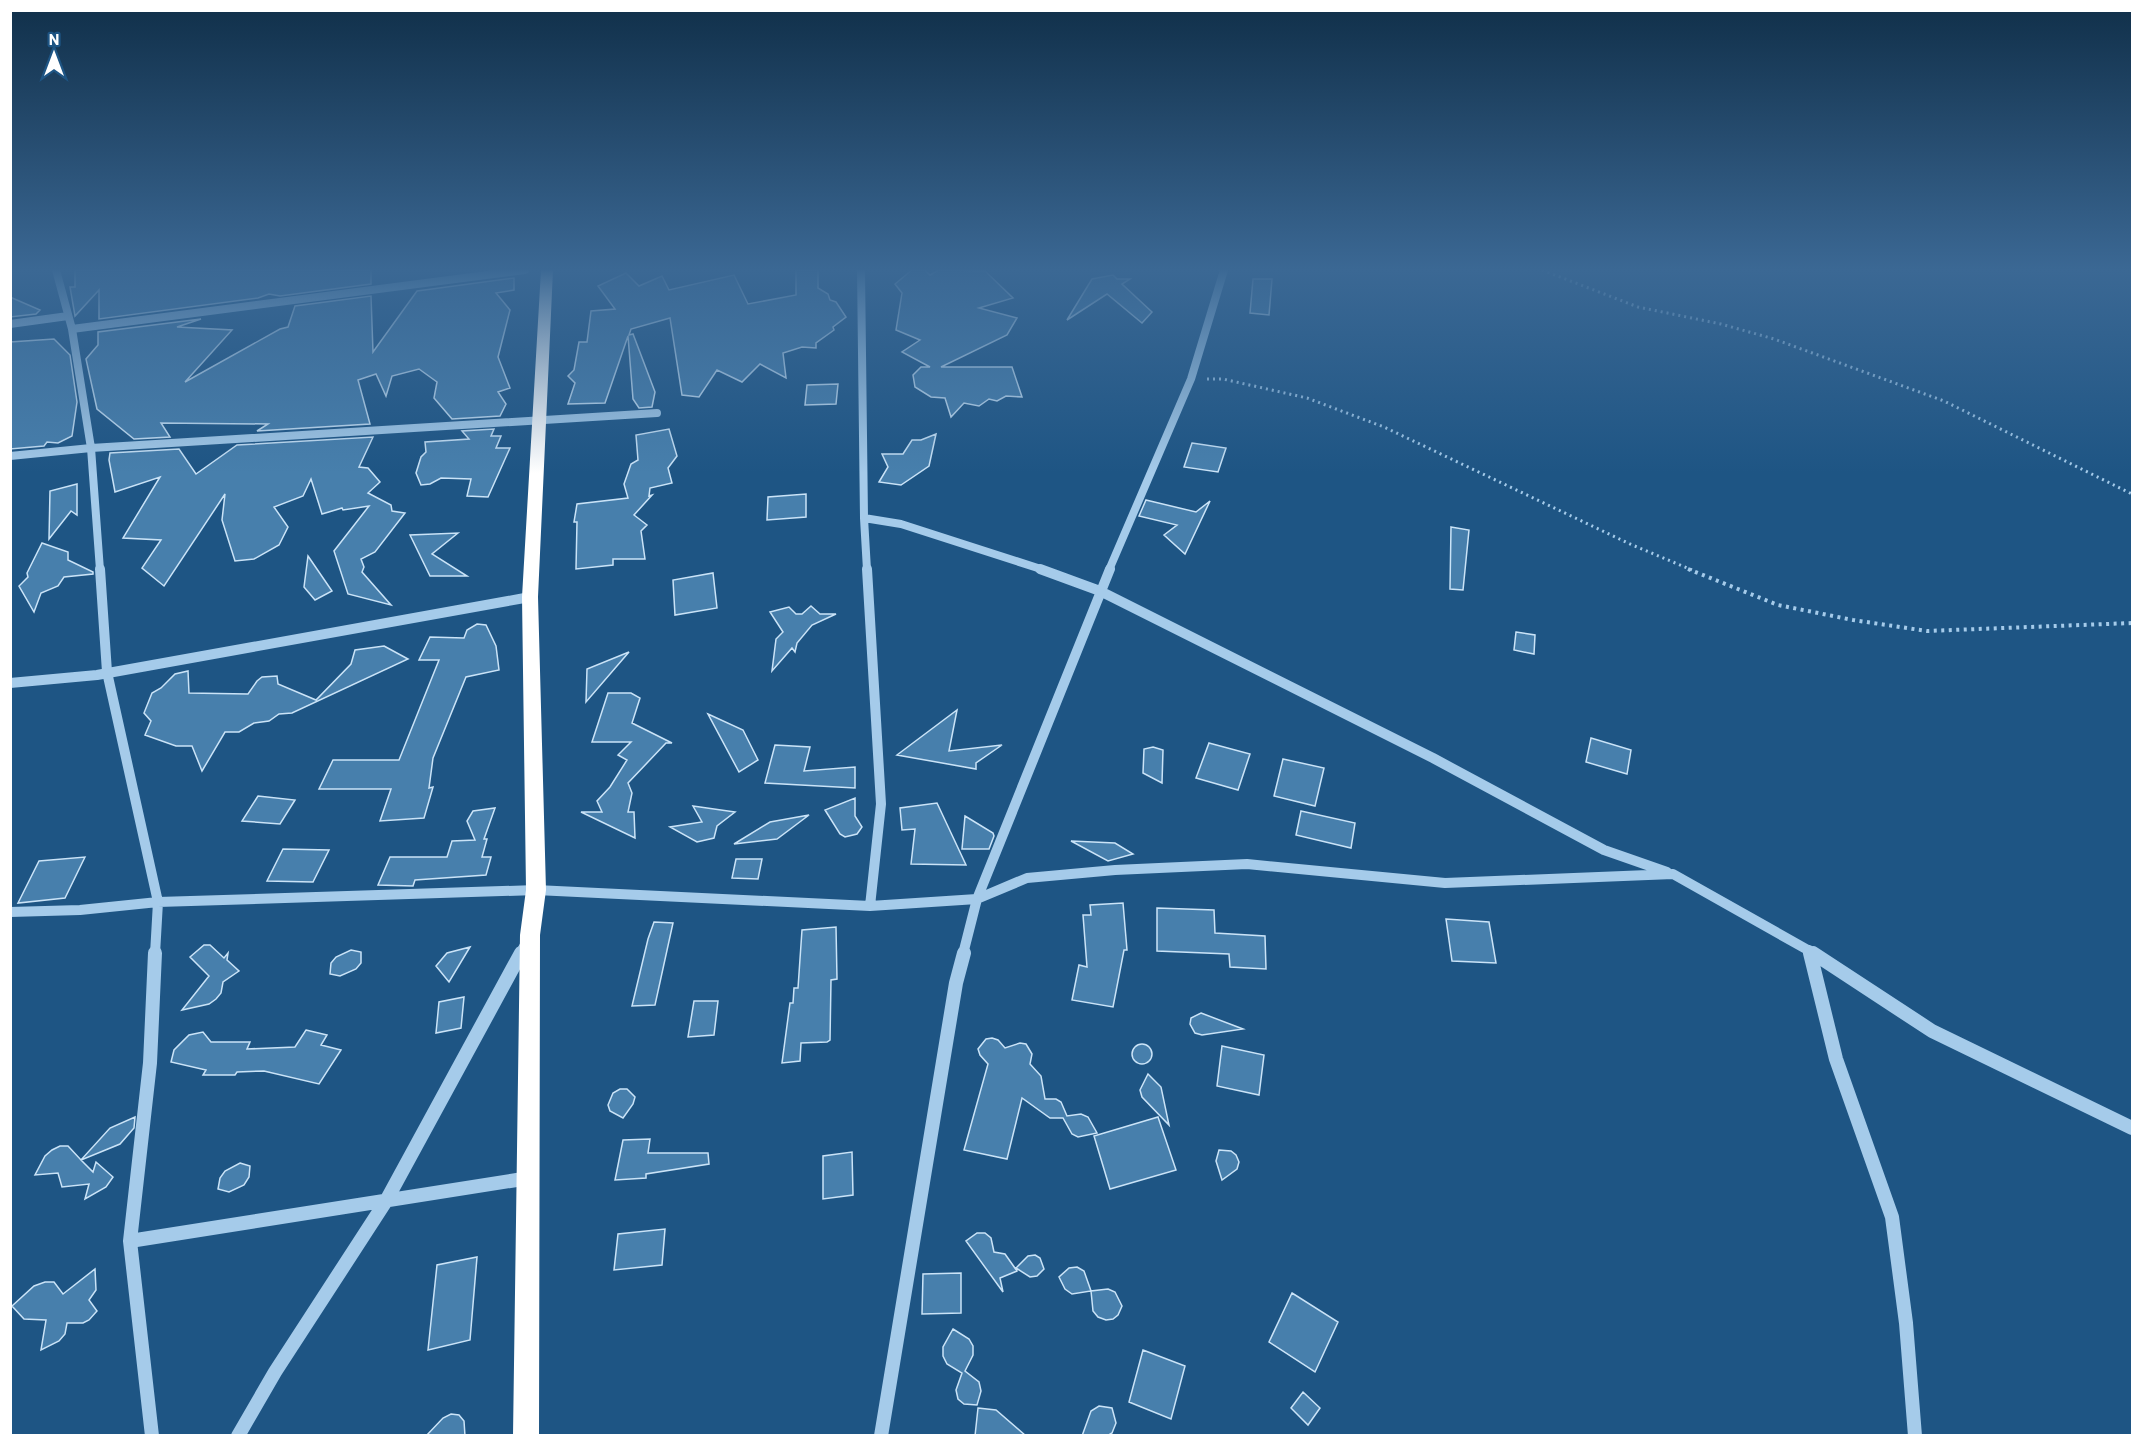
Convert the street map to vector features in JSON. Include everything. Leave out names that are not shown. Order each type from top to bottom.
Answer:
[{"type":"highway","points":[[525,1436],[530,935],[536,890],[530,597],[543,337]]},
{"type":"street","points":[[73,337],[91,448],[107,672],[158,902],[150,1063],[130,1241],[152,1436]]},
{"type":"street","points":[[862,337],[864,518],[881,804],[870,906]]},
{"type":"street","points":[[881,1436],[956,983],[977,899],[1100,591],[1191,379],[1204,337]]},
{"type":"street","points":[[10,456],[91,448],[657,413]]},
{"type":"street","points":[[864,518],[900,524],[1006,556],[1100,591],[1432,758],[1604,849],[1673,874],[1809,950],[1932,1031],[2133,1128]]},
{"type":"street","points":[[10,683],[107,672],[530,597]]},
{"type":"street","points":[[10,912],[80,910],[158,902],[536,890],[870,906],[977,899],[1027,878],[1115,870],[1247,864],[1445,883],[1673,874]]},
{"type":"street","points":[[238,1436],[275,1372],[386,1201],[530,935]]},
{"type":"street","points":[[1809,950],[1836,1059],[1892,1217],[1906,1323],[1915,1436]]},
{"type":"street","points":[[130,1241],[529,1178]]},
{"type":"path","points":[[1768,337],[1944,401],[2133,494]]},
{"type":"path","points":[[1191,379],[1223,379],[1308,398],[1384,427],[1630,544],[1778,605],[1853,620],[1927,631],[2133,623]]},
{"type":"building","points":[[98,337],[225,337],[185,382],[265,337],[372,337],[373,352],[383,337],[503,337],[498,357],[510,388],[498,392],[506,404],[500,416],[452,419],[434,398],[437,382],[419,369],[392,376],[386,396],[376,374],[358,380],[370,424],[257,431],[268,424],[161,423],[170,437],[134,439],[97,409],[86,359],[98,345]]},
{"type":"building","points":[[588,337],[627,337],[605,403],[568,404],[575,383],[568,376],[574,370],[579,342],[587,342]]},
{"type":"building","points":[[628,337],[634,337],[655,392],[652,407],[639,408],[633,399]]},
{"type":"building","points":[[673,337],[824,337],[816,343],[816,348],[802,347],[783,353],[786,378],[760,364],[742,382],[717,370],[699,397],[682,395]]},
{"type":"building","points":[[914,337],[1002,337],[941,367],[1012,367],[1022,397],[1006,396],[997,401],[989,399],[979,406],[964,403],[951,417],[945,398],[931,397],[915,387],[913,375],[921,367],[930,367],[902,352],[920,340]]},
{"type":"building","points":[[54,339],[70,355],[77,402],[72,436],[58,443],[47,442],[44,446],[10,449],[10,342]]},
{"type":"building","points":[[838,384],[836,404],[805,405],[807,385]]},
{"type":"building","points":[[494,429],[491,436],[501,436],[496,448],[510,448],[488,497],[467,496],[471,479],[441,478],[430,484],[421,485],[416,473],[421,457],[426,452],[425,442],[469,439],[462,431]]},
{"type":"building","points":[[669,429],[677,456],[668,468],[672,483],[650,488],[649,496],[652,495],[634,515],[647,525],[641,531],[645,559],[613,559],[613,565],[576,569],[577,522],[574,522],[577,504],[628,498],[624,484],[631,464],[638,460],[636,435]]},
{"type":"building","points":[[936,434],[929,466],[901,485],[879,482],[888,467],[882,454],[903,454],[912,440],[921,440]]},
{"type":"building","points":[[373,437],[359,467],[368,468],[380,482],[368,493],[391,505],[392,511],[405,513],[375,552],[361,559],[364,567],[362,572],[391,605],[348,594],[334,551],[369,506],[343,510],[342,508],[322,514],[311,479],[303,496],[274,507],[288,527],[279,545],[254,559],[235,561],[222,520],[225,494],[164,586],[142,568],[161,540],[123,538],[160,477],[115,492],[109,460],[110,453],[179,449],[196,474],[237,445]]},
{"type":"building","points":[[1192,443],[1226,448],[1218,472],[1184,467]]},
{"type":"building","points":[[77,484],[77,515],[71,511],[49,539],[50,491]]},
{"type":"building","points":[[806,494],[806,517],[767,520],[768,497]]},
{"type":"building","points":[[1146,500],[1196,512],[1210,501],[1185,554],[1164,535],[1177,525],[1139,516]]},
{"type":"building","points":[[1451,527],[1469,530],[1463,590],[1450,589]]},
{"type":"building","points":[[458,533],[432,554],[467,576],[430,576],[410,535]]},
{"type":"building","points":[[42,543],[68,552],[68,560],[93,574],[64,577],[58,586],[41,593],[34,612],[19,586],[28,577],[27,573]]},
{"type":"building","points":[[308,556],[332,591],[315,600],[304,587]]},
{"type":"building","points":[[713,573],[717,608],[675,615],[673,580]]},
{"type":"building","points":[[811,606],[820,614],[836,614],[812,625],[797,643],[795,652],[792,648],[772,671],[776,639],[783,632],[770,612],[789,607],[796,614],[802,614]]},
{"type":"building","points":[[477,624],[486,625],[496,646],[499,670],[466,677],[433,758],[429,788],[433,787],[424,818],[380,821],[391,789],[319,789],[333,760],[399,760],[439,660],[419,660],[430,637],[464,638],[467,630]]},
{"type":"building","points":[[1516,632],[1535,635],[1534,654],[1514,650]]},
{"type":"building","points":[[384,646],[408,659],[292,713],[279,714],[269,721],[254,723],[239,732],[225,732],[202,771],[192,746],[176,746],[145,735],[151,721],[144,713],[152,693],[161,688],[175,674],[188,671],[189,693],[248,694],[262,677],[277,676],[278,684],[316,700],[351,664],[355,650]]},
{"type":"building","points":[[629,652],[586,702],[587,669]]},
{"type":"building","points":[[608,693],[631,693],[640,698],[632,723],[672,743],[666,743],[628,783],[632,793],[628,812],[634,812],[635,838],[581,812],[602,812],[597,801],[610,787],[627,760],[618,755],[631,742],[592,742]]},
{"type":"building","points":[[957,710],[949,751],[1002,745],[976,763],[976,769],[897,755]]},
{"type":"building","points":[[708,714],[743,730],[758,760],[739,772]]},
{"type":"building","points":[[1591,738],[1631,750],[1627,774],[1586,762]]},
{"type":"building","points":[[1209,743],[1250,754],[1238,790],[1196,778]]},
{"type":"building","points":[[775,745],[810,747],[804,771],[855,767],[855,788],[765,783]]},
{"type":"building","points":[[1153,747],[1163,750],[1162,783],[1143,773],[1144,749]]},
{"type":"building","points":[[1283,759],[1324,768],[1315,806],[1274,796]]},
{"type":"building","points":[[258,796],[295,800],[280,824],[242,821]]},
{"type":"building","points":[[855,798],[855,816],[862,827],[857,834],[845,837],[840,834],[825,810]]},
{"type":"building","points":[[937,803],[966,865],[911,864],[915,829],[902,830],[900,808]]},
{"type":"building","points":[[693,806],[735,812],[717,826],[714,838],[697,842],[670,827],[702,822]]},
{"type":"building","points":[[495,808],[484,839],[487,839],[482,857],[491,857],[486,875],[415,880],[413,886],[378,885],[390,857],[447,857],[452,841],[475,840],[467,821],[473,811]]},
{"type":"building","points":[[1301,811],[1355,823],[1351,848],[1296,835]]},
{"type":"building","points":[[809,815],[777,839],[734,844],[770,822]]},
{"type":"building","points":[[965,816],[993,833],[989,849],[962,849]]},
{"type":"building","points":[[1071,841],[1115,843],[1133,854],[1108,861]]},
{"type":"building","points":[[283,849],[329,850],[313,882],[267,881]]},
{"type":"building","points":[[85,857],[65,898],[18,903],[39,861]]},
{"type":"building","points":[[736,859],[762,859],[758,879],[732,878]]},
{"type":"building","points":[[1123,903],[1127,950],[1124,950],[1113,1007],[1072,1000],[1079,965],[1087,967],[1083,915],[1091,915],[1090,905]]},
{"type":"building","points":[[1157,908],[1214,910],[1215,933],[1265,936],[1266,969],[1230,967],[1229,954],[1157,951]]},
{"type":"building","points":[[1446,919],[1489,922],[1496,963],[1452,961]]},
{"type":"building","points":[[654,922],[673,923],[655,1005],[632,1006],[648,939]]},
{"type":"building","points":[[836,927],[837,979],[831,980],[830,1040],[801,1043],[800,1061],[782,1063],[790,1003],[793,1003],[794,988],[798,988],[802,930]]},
{"type":"building","points":[[204,945],[210,945],[224,958],[228,953],[227,960],[239,971],[223,982],[221,993],[209,1004],[182,1010],[209,976],[190,957]]},
{"type":"building","points":[[470,947],[449,982],[436,966],[447,953]]},
{"type":"building","points":[[351,950],[361,952],[361,963],[356,969],[340,976],[330,974],[331,963],[336,957]]},
{"type":"building","points":[[464,997],[461,1028],[436,1033],[439,1002]]},
{"type":"building","points":[[694,1001],[718,1001],[714,1035],[688,1037]]},
{"type":"building","points":[[1201,1013],[1243,1029],[1202,1035],[1195,1033],[1190,1024],[1191,1018]]},
{"type":"building","points":[[306,1030],[327,1035],[321,1045],[341,1050],[319,1084],[264,1071],[237,1072],[235,1075],[203,1075],[206,1070],[171,1062],[174,1050],[189,1035],[203,1032],[211,1042],[250,1042],[247,1049],[295,1047]]},
{"type":"building","points":[[986,1039],[998,1040],[1005,1048],[1020,1043],[1026,1044],[1032,1054],[1030,1064],[1041,1076],[1045,1099],[1056,1099],[1061,1102],[1067,1116],[1081,1114],[1088,1117],[1097,1133],[1078,1137],[1072,1134],[1063,1118],[1050,1118],[1022,1098],[1007,1159],[964,1150],[988,1064],[978,1049]]},
{"type":"building","points":[[1142,1044],[1149,1047],[1152,1054],[1149,1061],[1142,1064],[1135,1061],[1132,1054],[1135,1047]]},
{"type":"building","points":[[1222,1046],[1264,1055],[1259,1095],[1217,1086]]},
{"type":"building","points":[[1148,1074],[1161,1087],[1169,1125],[1142,1097],[1140,1090]]},
{"type":"building","points":[[620,1089],[627,1089],[635,1097],[623,1118],[610,1111],[608,1105],[613,1093]]},
{"type":"building","points":[[135,1117],[134,1128],[120,1144],[81,1160],[110,1128]]},
{"type":"building","points":[[1158,1117],[1176,1170],[1110,1189],[1094,1136]]},
{"type":"building","points":[[650,1139],[648,1153],[708,1153],[709,1164],[646,1174],[646,1178],[615,1180],[623,1140]]},
{"type":"building","points":[[60,1146],[68,1146],[93,1172],[96,1162],[113,1177],[106,1187],[85,1199],[89,1184],[62,1187],[58,1173],[35,1175],[45,1156]]},
{"type":"building","points":[[1219,1150],[1231,1151],[1239,1162],[1237,1169],[1222,1180],[1216,1161]]},
{"type":"building","points":[[852,1152],[853,1195],[823,1199],[823,1156]]},
{"type":"building","points":[[240,1163],[250,1166],[249,1177],[244,1185],[229,1192],[218,1189],[220,1178],[225,1171]]},
{"type":"building","points":[[665,1229],[662,1265],[614,1270],[618,1234]]},
{"type":"building","points":[[977,1233],[985,1233],[991,1238],[994,1252],[1005,1254],[1017,1271],[1000,1278],[1003,1292],[966,1241]]},
{"type":"building","points":[[1035,1255],[1040,1258],[1044,1269],[1037,1276],[1030,1277],[1016,1268],[1028,1256]]},
{"type":"building","points":[[477,1257],[470,1340],[428,1350],[437,1265]]},
{"type":"building","points":[[1077,1267],[1084,1271],[1091,1291],[1072,1294],[1065,1289],[1059,1277],[1069,1268]]},
{"type":"building","points":[[95,1269],[96,1290],[89,1300],[97,1311],[83,1323],[67,1323],[65,1334],[59,1341],[41,1350],[46,1320],[24,1319],[12,1306],[34,1286],[45,1282],[54,1282],[63,1294]]},
{"type":"building","points":[[961,1273],[961,1313],[922,1314],[923,1274]]},
{"type":"building","points":[[1108,1289],[1115,1292],[1122,1306],[1118,1315],[1106,1320],[1098,1317],[1093,1311],[1091,1291]]},
{"type":"building","points":[[1292,1293],[1338,1322],[1315,1372],[1269,1342]]},
{"type":"building","points":[[953,1329],[969,1339],[973,1346],[973,1355],[965,1371],[979,1382],[981,1391],[977,1405],[964,1404],[958,1399],[956,1390],[962,1373],[947,1364],[943,1356],[943,1347]]},
{"type":"building","points":[[1143,1350],[1185,1366],[1171,1419],[1129,1402]]},
{"type":"building","points":[[1303,1392],[1320,1408],[1308,1425],[1291,1408]]},
{"type":"building","points":[[1099,1406],[1112,1408],[1116,1423],[1112,1433],[1107,1436],[1082,1436],[1091,1411]]},
{"type":"building","points":[[978,1408],[996,1410],[1026,1436],[975,1436]]},
{"type":"building","points":[[451,1414],[459,1415],[464,1421],[465,1436],[426,1436],[443,1418]]}]
